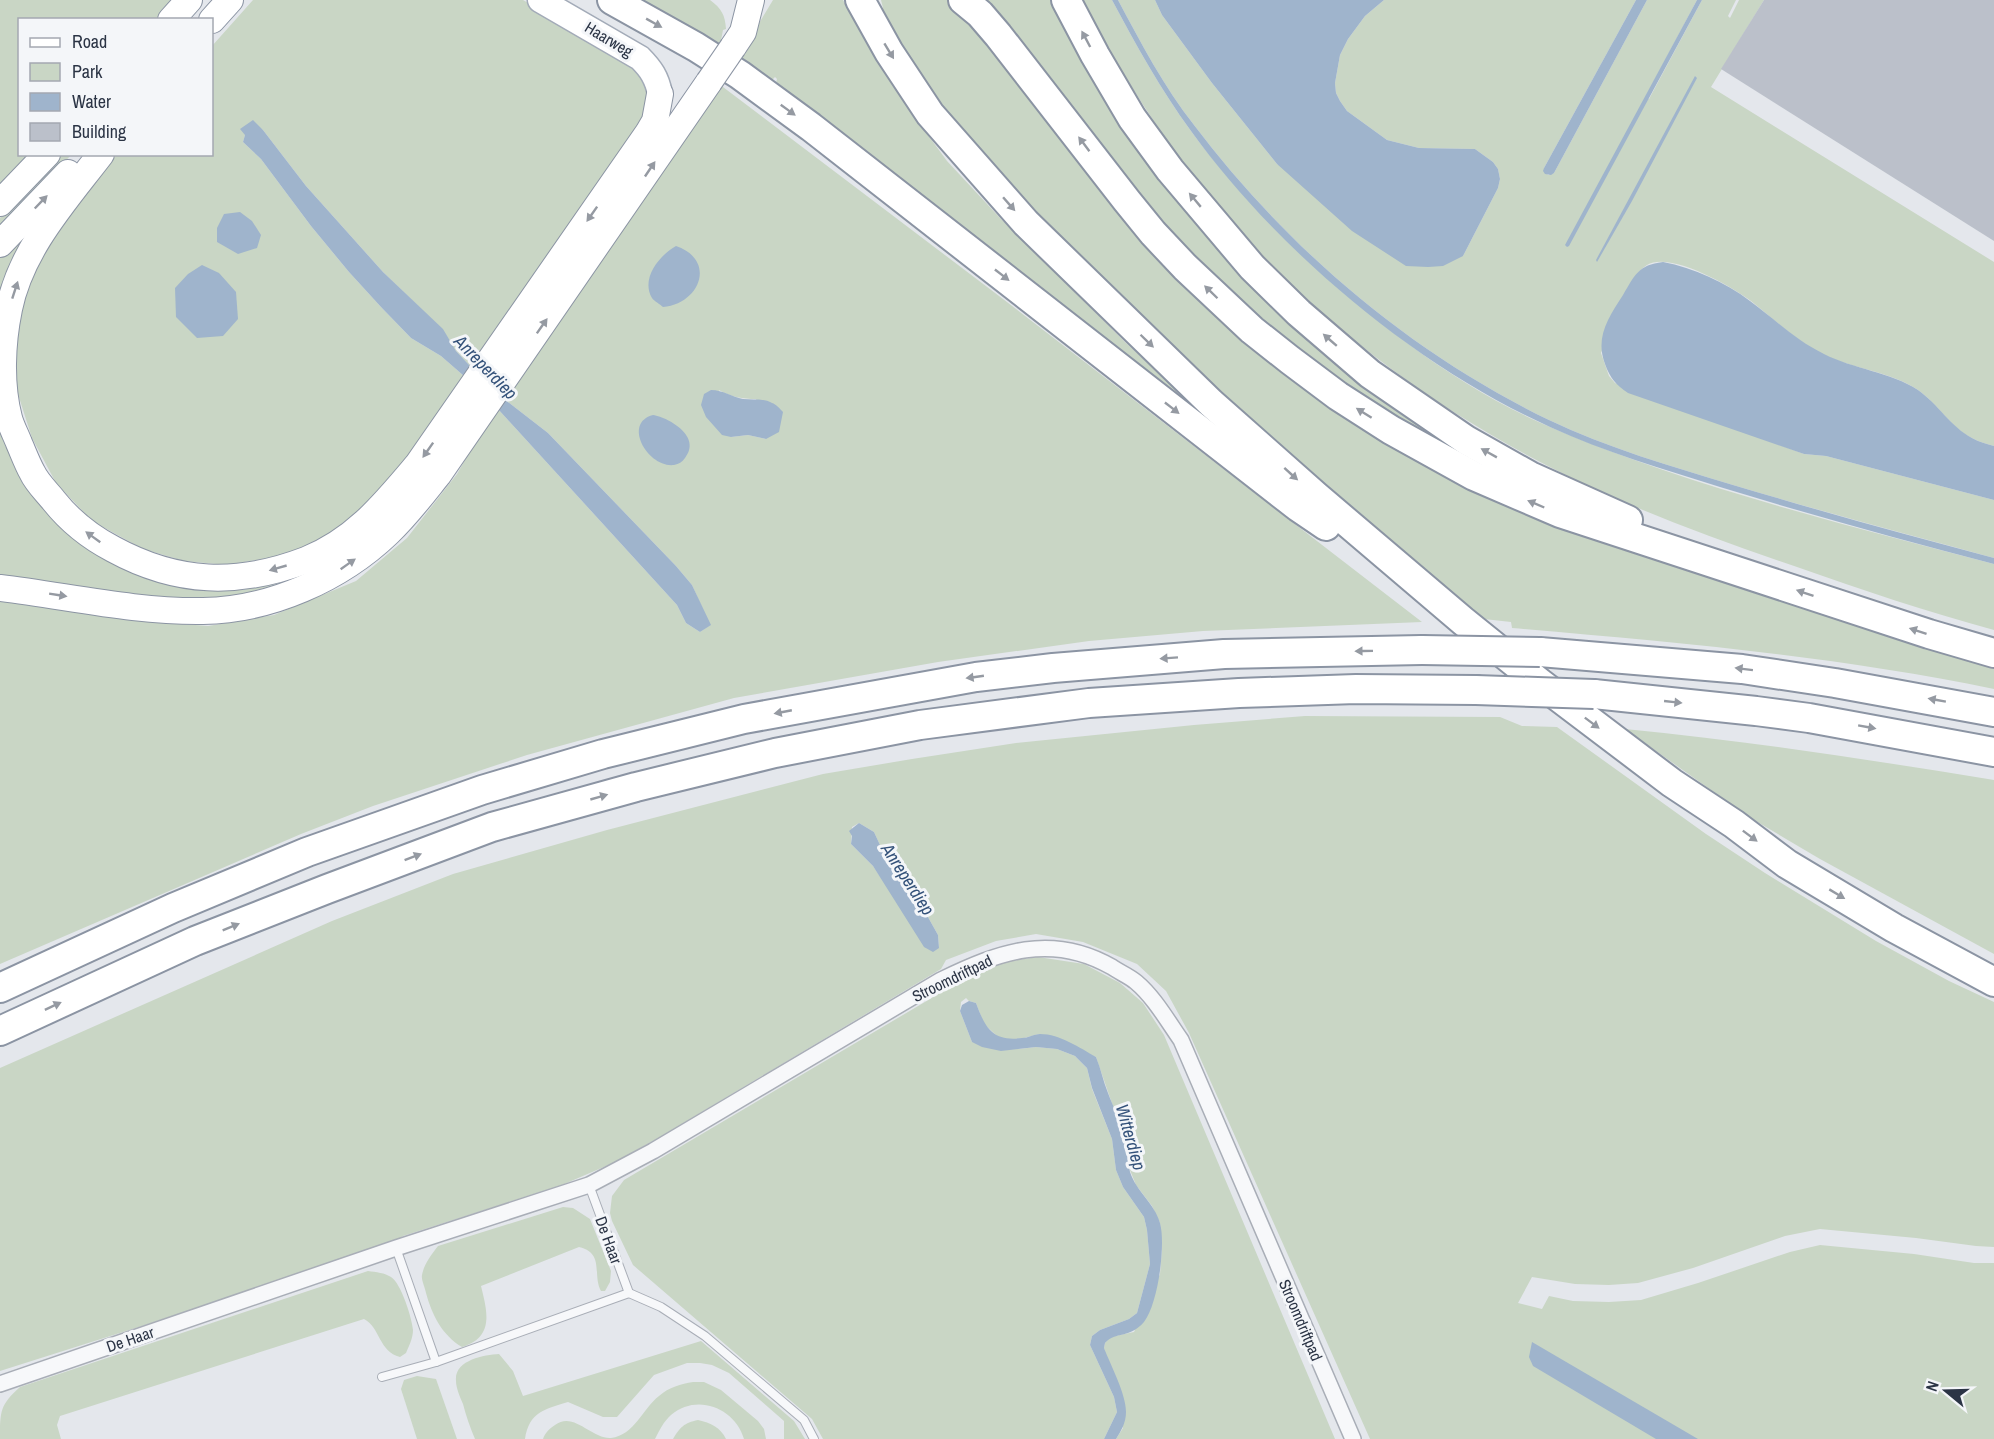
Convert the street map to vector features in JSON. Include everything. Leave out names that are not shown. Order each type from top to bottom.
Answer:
[{"type":"highway","points":[[173,18],[189,0]]},
{"type":"highway","points":[[213,19],[230,0]]},
{"type":"highway","points":[[612,0],[696,47],[740,75],[811,127],[1298,507],[1463,621]]},
{"type":"highway","points":[[0,588],[132,607],[204,611],[238,608],[304,588],[338,572],[387,534],[432,482],[469,410],[733,47],[742,32],[751,0]]},
{"type":"highway","points":[[860,0],[889,52],[930,114],[1026,223],[1211,403],[1316,496],[1463,621],[1672,783],[1734,824],[1787,864],[1894,928],[1994,982]]},
{"type":"highway","points":[[963,0],[980,14],[998,35],[1153,232],[1215,297],[1252,330],[1338,396],[1425,450],[1522,498],[1591,524],[1994,653]]},
{"type":"highway","points":[[1066,0],[1132,118],[1170,170],[1252,267],[1299,313],[1370,374],[1466,440],[1530,476],[1745,573]]},
{"type":"highway","points":[[500,366],[648,134],[655,121],[660,94]]},
{"type":"highway","points":[[0,203],[45,156]]},
{"type":"highway","points":[[0,244],[84,156]]},
{"type":"highway","points":[[99,156],[51,219],[22,268],[9,308],[3,348],[3,371],[9,417],[32,474],[67,518],[101,543],[139,563],[170,573],[204,578],[235,578],[271,571],[307,560],[346,538],[376,514],[418,464],[469,410]]},
{"type":"highway","points":[[0,988],[173,908],[307,852],[482,790],[603,754],[744,719],[976,677],[1053,668],[1224,654],[1422,650],[1540,652],[1742,669],[1994,712]]},
{"type":"highway","points":[[0,1031],[195,941],[492,827],[636,787],[775,753],[920,725],[1089,703],[1239,693],[1356,689],[1476,690],[1594,694],[1756,711],[1809,718],[1994,752]]},
{"type":"main road","name":"Haarweg","points":[[540,0],[640,58],[658,82],[660,94]]},
{"type":"street","name":"Stroomdriftpad","points":[[589,1185],[653,1151],[941,980],[1009,952],[1034,948],[1056,948],[1084,954],[1136,982],[1157,1005],[1181,1040],[1353,1439]]},
{"type":"street","name":"De Haar","points":[[0,1384],[396,1248],[589,1185]]},
{"type":"lane","name":"De Haar","points":[[589,1185],[628,1293]]},
{"type":"lane","points":[[396,1248],[436,1362]]},
{"type":"lane","points":[[382,1377],[436,1362],[628,1293],[661,1307],[705,1336],[804,1420],[814,1439]]},
{"type":"green space","points":[[0,0],[179,0],[163,18],[18,18],[18,156],[35,156],[0,192]]},
{"type":"green space","points":[[253,0],[523,0],[630,61],[642,73],[650,96],[641,126],[471,367],[456,351],[442,329],[383,272],[306,186],[263,130],[260,128],[245,135],[243,142],[261,159],[349,272],[411,338],[441,356],[464,376],[401,471],[359,514],[325,538],[296,551],[227,565],[184,561],[143,549],[92,521],[56,483],[32,438],[16,388],[14,351],[18,308],[34,266],[63,218],[113,156],[213,156],[213,45]]},
{"type":"green space","points":[[632,0],[710,0],[722,13],[726,29],[723,30],[721,40],[715,49]]},
{"type":"green space","points":[[773,0],[843,0],[908,108],[947,161],[1001,219],[1126,343],[1263,470],[783,95],[786,91],[776,83],[775,77],[772,80],[738,64],[750,46],[747,43]]},
{"type":"green space","points":[[881,0],[949,0],[1280,362],[1716,579],[1994,669],[1994,689],[1934,677],[1814,659],[1754,651],[1512,628],[1511,622],[1484,619],[1237,419],[1047,235],[934,104],[876,12],[883,8]]},
{"type":"green space","points":[[971,0],[1057,0],[1207,233],[1530,484],[1407,425],[1346,392],[1203,276]]},
{"type":"green space","points":[[1083,0],[1112,0],[1149,67],[1191,131],[1223,171],[1269,221],[1373,317],[1441,367],[1513,410],[1603,449],[1769,503],[1994,564],[1994,630],[1846,584],[1733,545],[1607,495],[1546,465],[1472,423],[1402,377],[1337,326],[1277,270],[1221,210],[1170,144],[1124,75]]},
{"type":"green space","points":[[1118,0],[1155,0],[1162,15],[1212,83],[1277,164],[1463,256],[1498,188],[1500,179],[1498,169],[1493,162],[1475,149],[1419,148],[1387,140],[1347,111],[1336,93],[1335,83],[1340,55],[1348,39],[1365,16],[1384,0],[1636,0],[1544,168],[1548,175],[1554,173],[1647,0],[1697,0],[1645,98],[1649,99],[1702,0],[1736,0],[1728,16],[1730,18],[1739,0],[1764,0],[1711,87],[1994,262],[1994,446],[1964,434],[1925,396],[1908,384],[1824,355],[1795,337],[1730,287],[1685,266],[1670,263],[1657,262],[1647,265],[1633,280],[1601,353],[1609,376],[1615,383],[1804,454],[1826,456],[1994,500],[1994,558],[1766,495],[1616,448],[1549,420],[1497,393],[1448,363],[1354,294],[1269,214],[1230,170],[1183,110],[1153,64]]},
{"type":"green space","points":[[719,84],[1003,299],[1422,622],[1203,631],[1089,641],[938,662],[734,698],[527,755],[373,806],[301,834],[0,964],[0,601],[157,622],[208,626],[274,615],[356,581],[407,538],[457,474],[485,425],[498,409],[677,605],[686,623],[700,632],[710,625],[692,585],[676,566],[548,433],[504,399]],"holes":[[[719,390],[746,399],[756,399],[766,439],[748,435],[731,437]]]},
{"type":"green space","points":[[58,156],[70,156],[0,231],[0,218]]},
{"type":"green space","points":[[39,217],[0,301],[0,257]]},
{"type":"green space","points":[[0,424],[38,500],[63,530],[95,554],[139,576],[192,589],[242,590],[283,582],[234,597],[187,599],[0,577]]},
{"type":"green space","points":[[1305,716],[1500,717],[1522,726],[1557,727],[1706,834],[1765,873],[1876,941],[1949,981],[1994,1002],[1994,1247],[1820,1229],[1785,1236],[1693,1268],[1638,1283],[1575,1284],[1532,1277],[1518,1303],[1542,1309],[1549,1296],[1573,1301],[1641,1300],[1790,1252],[1820,1245],[1914,1254],[1974,1263],[1994,1263],[1994,1439],[1370,1439],[1189,1033],[1166,991],[1137,964],[1083,942],[1036,934],[996,941],[946,960],[941,969],[660,1137],[613,1163],[562,1185],[403,1236],[395,1241],[145,1325],[0,1371],[0,1068],[332,921],[453,874],[607,830],[823,774],[1016,743]],"holes":[[[859,823],[874,832],[880,845],[924,910],[938,935],[939,948],[894,897],[873,866],[851,844],[852,827]]]},
{"type":"green space","points":[[1625,729],[1718,739],[1994,780],[1994,954],[1820,859],[1749,817]]},
{"type":"green space","points":[[1038,957],[1084,964],[1120,983],[1143,1003],[1164,1035],[1335,1439],[1116,1439],[1123,1428],[1104,1348],[1105,1343],[1110,1337],[1134,1332],[1160,1274],[1162,1250],[1160,1223],[1152,1206],[1136,1185],[1130,1170],[1128,1150],[1096,1057],[1039,1034],[1006,1040],[997,1036],[984,1024],[976,1003],[966,998],[961,1002],[960,1011],[972,1042],[1019,1049],[1036,1047],[1057,1049],[1075,1056],[1087,1068],[1092,1089],[1112,1139],[1116,1170],[1123,1187],[1144,1217],[1150,1264],[1137,1313],[1129,1319],[1100,1330],[1092,1336],[1090,1345],[1114,1397],[1117,1412],[1104,1439],[823,1439],[812,1419],[633,1265],[610,1213],[612,1196],[624,1180],[957,983],[1004,962]]},
{"type":"green space","points":[[563,1207],[573,1208],[590,1219],[611,1271],[610,1282],[605,1291],[601,1291],[599,1285],[595,1259],[587,1250],[579,1247],[481,1286],[486,1322],[480,1337],[473,1343],[462,1347],[449,1337],[435,1317],[422,1279],[424,1267],[438,1246]]},
{"type":"green space","points":[[368,1271],[391,1277],[399,1286],[405,1301],[413,1333],[406,1353],[400,1357],[388,1350],[364,1319],[60,1416],[57,1425],[61,1439],[0,1439],[2,1409],[20,1387]]},
{"type":"green space","points":[[701,1341],[794,1421],[805,1439],[784,1439],[784,1421],[729,1373],[712,1365],[700,1363],[687,1363],[654,1375],[617,1417],[603,1417],[568,1402],[545,1410],[534,1417],[525,1439],[475,1439],[457,1387],[457,1374],[460,1368],[471,1360],[486,1356],[499,1354],[513,1371],[523,1396]]},
{"type":"green space","points":[[417,1376],[436,1379],[457,1439],[417,1439],[401,1389],[404,1380]]},
{"type":"green space","points":[[704,1382],[721,1390],[758,1421],[764,1429],[766,1439],[744,1439],[739,1428],[724,1412],[714,1407],[692,1405],[681,1408],[671,1415],[655,1439],[543,1439],[555,1425],[569,1421],[604,1437],[619,1436],[632,1427],[653,1401],[663,1393],[675,1386]]},
{"type":"green space","points":[[698,1420],[715,1426],[726,1439],[673,1439],[683,1426]]},
{"type":"water","points":[[1112,0],[1118,0],[1153,64],[1183,110],[1230,170],[1269,214],[1354,294],[1448,363],[1497,393],[1549,420],[1616,448],[1766,495],[1994,558],[1994,564],[1788,507],[1613,452],[1550,427],[1499,402],[1449,372],[1352,301],[1307,261],[1226,176],[1180,115],[1149,67]]},
{"type":"water","points":[[1155,0],[1384,0],[1365,16],[1348,39],[1340,55],[1335,83],[1336,93],[1347,111],[1387,140],[1419,148],[1475,149],[1493,162],[1498,169],[1500,179],[1498,188],[1463,256],[1443,266],[1406,266],[1352,231],[1277,164],[1212,83],[1162,15]]},
{"type":"water","points":[[1636,0],[1647,0],[1554,173],[1545,174],[1544,168]]},
{"type":"water","points":[[1697,0],[1702,0],[1567,247],[1565,245]]},
{"type":"water","points":[[1695,76],[1697,78],[1597,262],[1596,260]]},
{"type":"water","points":[[253,120],[306,186],[383,272],[443,329],[456,351],[471,367],[464,376],[441,356],[411,338],[349,272],[311,226],[261,159],[243,142],[245,135],[240,129]]},
{"type":"water","points":[[240,212],[252,221],[261,235],[257,248],[238,254],[217,242],[217,228],[224,214]]},
{"type":"water","points":[[676,246],[689,253],[696,261],[700,271],[699,281],[686,298],[676,304],[663,307],[652,298],[649,290],[650,275],[664,255]]},
{"type":"water","points":[[1663,262],[1698,272],[1730,288],[1795,336],[1824,354],[1896,379],[1918,390],[1964,433],[1977,441],[1994,446],[1994,500],[1826,456],[1804,454],[1628,393],[1611,377],[1602,355],[1602,337],[1612,312],[1638,272],[1655,263]]},
{"type":"water","points":[[202,265],[219,273],[236,292],[238,319],[223,336],[197,338],[176,317],[175,288],[188,274]]},
{"type":"water","points":[[711,390],[743,399],[769,401],[775,404],[783,412],[779,432],[766,439],[748,435],[731,437],[722,435],[706,417],[701,405],[704,394]]},
{"type":"water","points":[[504,399],[548,433],[676,566],[692,585],[711,625],[700,632],[686,623],[677,605],[498,409]]},
{"type":"water","points":[[653,415],[675,424],[687,436],[690,443],[689,450],[682,462],[674,465],[655,460],[642,444],[639,435],[640,427],[644,420]]},
{"type":"water","points":[[859,823],[874,832],[880,845],[924,910],[938,935],[939,948],[933,952],[924,947],[873,866],[851,844],[852,836],[849,831]]},
{"type":"water","name":"Witterdiep","points":[[969,1001],[976,1003],[991,1031],[1003,1038],[1024,1038],[1038,1034],[1055,1036],[1096,1057],[1125,1135],[1130,1172],[1158,1216],[1162,1233],[1160,1274],[1149,1313],[1144,1322],[1133,1331],[1109,1339],[1104,1348],[1121,1389],[1126,1412],[1125,1420],[1116,1439],[1104,1439],[1117,1412],[1114,1397],[1090,1345],[1092,1336],[1100,1330],[1129,1319],[1137,1313],[1150,1264],[1144,1217],[1123,1187],[1116,1170],[1112,1139],[1092,1088],[1087,1068],[1075,1056],[1057,1049],[1036,1047],[1001,1051],[982,1047],[972,1042],[960,1011],[962,1005]]},
{"type":"water","points":[[1532,1342],[1698,1439],[1656,1439],[1533,1366],[1529,1357]]},
{"type":"building","points":[[1764,0],[1994,0],[1994,241],[1721,69]]},
{"type":"water label","name":"Anreperdiep","points":[[486,367]]},
{"type":"water label","name":"Anreperdiep","points":[[908,879]]}]
